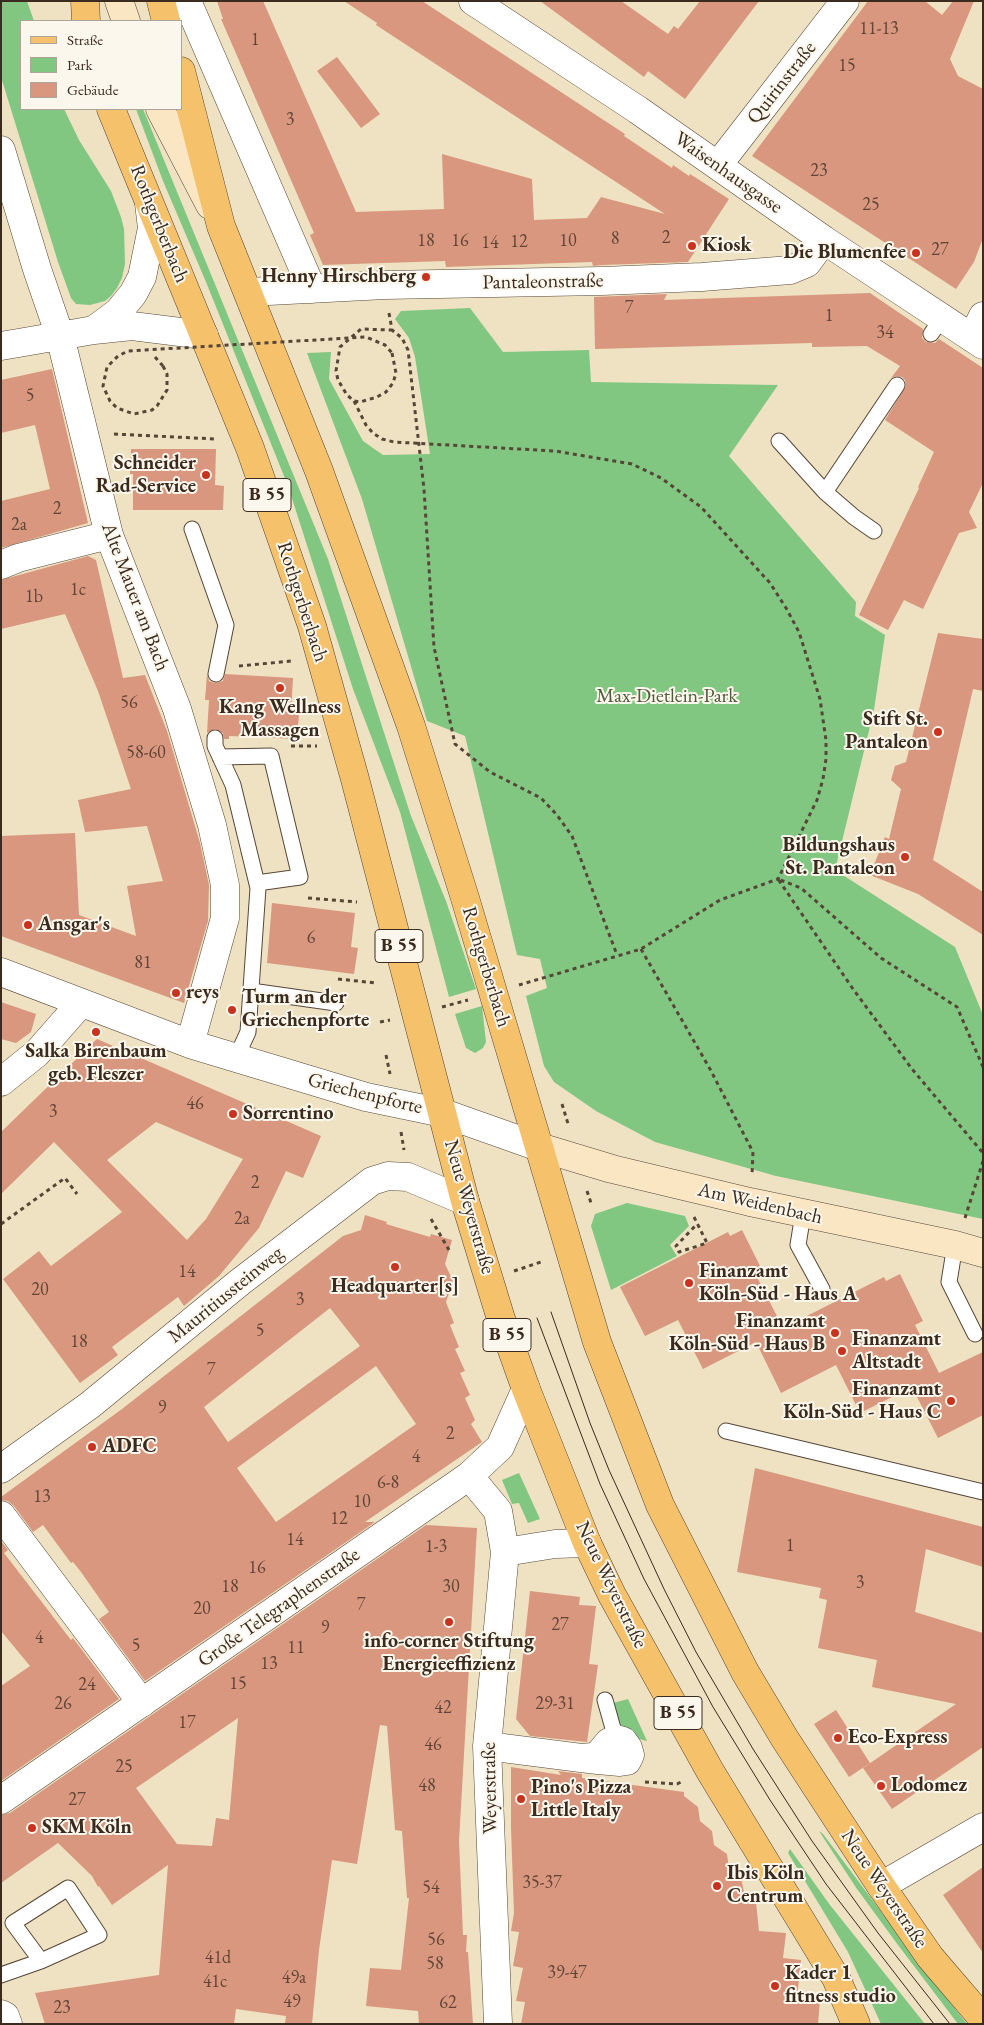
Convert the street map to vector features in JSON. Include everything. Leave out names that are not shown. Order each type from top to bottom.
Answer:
[{"type":"main road","points":[[86,1],[86,20]]},
{"type":"main road","points":[[161,1],[166,20]]},
{"type":"main road","name":"Rothgerberbach","points":[[182,75],[221,226],[319,471],[411,726],[465,898],[539,1147]]},
{"type":"main road","name":"Rothgerberbach","points":[[111,110],[148,194],[250,448],[312,626],[355,779],[443,1113]]},
{"type":"main road","name":"Neue Weyerstraße","points":[[443,1113],[465,1201],[501,1319],[526,1390],[587,1543],[612,1595],[710,1771],[836,1978],[856,2024]]},
{"type":"main road","name":"Neue Weyerstraße","points":[[539,1147],[597,1342],[660,1505],[745,1672],[785,1739],[881,1886],[930,1957],[983,2019]]},
{"type":"street","points":[[70,1],[77,20]]},
{"type":"street","points":[[119,1],[126,20]]},
{"type":"street","points":[[187,1],[312,289]]},
{"type":"street","name":"Quirinstraße","points":[[718,165],[845,1]]},
{"type":"street","name":"Waisenhausgasse","points":[[485,4],[824,240],[936,326],[979,333]]},
{"type":"street","name":"Rothgerberbach","points":[[161,110],[221,226]]},
{"type":"street","name":"Alte Mauer am Bach","points":[[1,150],[37,269],[60,336],[109,535],[178,709],[212,825],[225,885],[225,918],[190,1044]]},
{"type":"street","points":[[94,330],[118,312],[133,294],[142,277],[152,228],[148,194]]},
{"type":"street","name":"Pantaleonstraße","points":[[249,292],[385,285],[612,281],[702,277],[790,270],[807,264],[824,240]]},
{"type":"street","points":[[1,346],[94,330],[132,326],[204,335]]},
{"type":"street","points":[[1,566],[18,558],[109,535]]},
{"type":"street","name":"Griechenpforte","points":[[1,972],[190,1044],[366,1097],[443,1113],[539,1147]]},
{"type":"street","points":[[1,1082],[37,1053],[81,1003]]},
{"type":"street","name":"Am Weidenbach","points":[[539,1147],[612,1168],[750,1202],[956,1245],[983,1253]]},
{"type":"street","name":"Mauritiussteinweg","points":[[1,1469],[90,1405],[240,1282],[372,1180],[388,1176],[408,1177],[465,1201]]},
{"type":"street","name":"Große Telegraphenstraße","points":[[1,1800],[470,1476],[500,1447],[526,1390]]},
{"type":"street","name":"Weyerstraße","points":[[470,1476],[498,1511],[505,1552],[487,1746],[498,2024]]},
{"type":"street","points":[[1,1515],[142,1703]]},
{"type":"street","points":[[505,1552],[555,1544],[587,1543]]},
{"type":"street","points":[[487,1746],[582,1758],[627,1754]]},
{"type":"street","points":[[881,1886],[983,1827]]},
{"type":"street","points":[[1,2014],[5,2016],[8,2024]]},
{"type":"lane","points":[[825,492],[897,385]]},
{"type":"lane","points":[[779,441],[825,492],[854,517],[874,531]]},
{"type":"lane","points":[[192,529],[226,625],[217,671]]},
{"type":"lane","points":[[215,738],[215,746],[233,784],[258,888],[248,1032],[236,1058]]},
{"type":"lane","points":[[220,757],[272,756],[300,877],[257,883]]},
{"type":"lane","points":[[251,991],[336,1003]]},
{"type":"lane","points":[[803,1214],[798,1245],[822,1289]]},
{"type":"lane","points":[[956,1245],[948,1282],[975,1334]]},
{"type":"lane","points":[[726,1431],[983,1492]]},
{"type":"lane","points":[[605,1700],[627,1754]]},
{"type":"lane","points":[[1,1976],[41,1961],[99,1935],[68,1888],[14,1923],[41,1961]]},
{"type":"path","points":[[385,285],[392,330]]},
{"type":"path","points":[[617,955],[572,836],[557,815],[541,798],[490,772],[455,744],[434,646],[424,488],[418,444],[408,350],[402,338],[392,330],[361,329],[340,347],[336,362],[338,380],[347,395],[354,401],[366,425],[377,436],[394,442],[418,444],[555,451],[592,456],[640,467],[661,478],[702,507],[770,583],[799,632],[820,699],[826,740],[826,759],[817,800],[778,879]]},
{"type":"path","points":[[163,366],[167,374],[167,390],[157,406],[152,410],[134,414],[117,408],[106,395],[103,386],[106,367],[118,356],[128,351],[366,337],[385,345],[392,353],[396,368],[393,383],[386,392],[377,398],[366,401],[354,401]]},
{"type":"path","points":[[133,435],[216,439]]},
{"type":"path","points":[[217,671],[294,661]]},
{"type":"path","points":[[778,879],[853,989],[912,1069],[983,1153]]},
{"type":"path","points":[[517,986],[642,949],[720,900],[778,879],[801,888],[881,958],[957,1007],[983,1067]]},
{"type":"path","points":[[642,949],[710,1069],[753,1152],[750,1202]]},
{"type":"path","points":[[956,1245],[983,1162]]},
{"type":"path","points":[[1,1224],[65,1178],[77,1194]]},
{"type":"path","points":[[424,1217],[432,1219],[452,1258]]},
{"type":"path","points":[[697,1224],[676,1246],[679,1252],[706,1243],[699,1228]]},
{"type":"path","points":[[508,1274],[549,1259]]},
{"type":"path","points":[[627,1754],[619,1777],[677,1784],[710,1771]]},
{"type":"green space","points":[[1,1],[27,1],[34,20],[20,20],[20,110],[64,110],[79,140],[111,191],[121,217],[124,229],[125,264],[122,278],[117,288],[105,301],[90,305],[76,304],[71,298],[58,262],[1,77]]},
{"type":"green space","points":[[136,110],[143,110],[328,559],[411,816],[446,901],[476,989],[449,997],[400,812],[353,689],[288,486],[163,181]]},
{"type":"green space","name":"Max-Dietlein-Park","points":[[470,308],[503,352],[589,350],[591,382],[778,385],[729,456],[856,602],[855,616],[885,635],[874,710],[835,870],[955,947],[983,1015],[983,1219],[776,1176],[655,1142],[596,1111],[554,1082],[544,1066],[526,996],[547,988],[540,959],[517,955],[465,736],[427,721],[362,499],[307,353],[331,352],[329,379],[363,441],[383,455],[430,454],[415,357],[409,338],[395,319],[401,311]]},
{"type":"green space","points":[[482,1006],[486,1042],[483,1048],[475,1053],[466,1048],[455,1014]]},
{"type":"green space","points":[[627,1203],[685,1216],[689,1226],[670,1245],[677,1256],[611,1290],[591,1226],[595,1214]]},
{"type":"green space","points":[[519,1473],[540,1519],[528,1523],[519,1503],[512,1504],[502,1480]]},
{"type":"green space","points":[[628,1699],[647,1741],[635,1738],[622,1726],[617,1718],[613,1703]]},
{"type":"green space","points":[[819,1831],[967,2024],[958,2024],[857,1889]]},
{"type":"green space","points":[[790,1849],[830,1905],[925,2024],[881,2024],[848,1952],[788,1853]]},
{"type":"building","points":[[217,1],[263,1],[356,212],[444,209],[442,154],[532,179],[534,220],[587,218],[601,197],[665,214],[376,25],[377,23],[344,1],[422,1],[625,134],[624,136],[672,168],[673,165],[689,176],[690,174],[729,199],[688,262],[593,266],[592,262],[446,267],[445,261],[323,265],[310,235],[314,233],[221,19],[223,19]]},
{"type":"building","points":[[540,1],[621,1],[668,34],[674,26],[678,29],[700,1],[759,1],[685,99],[648,71],[644,77]]},
{"type":"building","points":[[868,1],[925,1],[942,15],[953,1],[974,1],[950,59],[958,76],[983,89],[983,238],[974,262],[956,289],[752,156]]},
{"type":"building","points":[[337,57],[380,114],[361,128],[317,71]]},
{"type":"building","points":[[870,293],[923,329],[922,338],[926,342],[935,343],[939,339],[983,368],[983,483],[969,512],[977,528],[959,533],[923,609],[904,600],[888,630],[859,615],[934,452],[885,420],[906,386],[905,380],[902,377],[891,378],[900,366],[867,346],[812,347],[812,343],[595,349],[594,297],[667,294],[664,300]]},
{"type":"building","points":[[52,369],[88,523],[1,548],[1,501],[50,489],[35,425],[1,433],[1,380]]},
{"type":"building","points":[[131,449],[216,449],[215,485],[224,486],[223,510],[133,510],[133,474],[130,474]]},
{"type":"building","points":[[88,556],[96,560],[123,678],[145,675],[167,731],[200,843],[209,885],[208,921],[184,1003],[1,936],[1,836],[75,833],[79,915],[136,936],[127,886],[163,881],[147,826],[85,832],[78,800],[131,789],[98,691],[65,614],[1,629],[1,580]]},
{"type":"building","points":[[938,633],[983,639],[983,691],[973,689],[933,860],[983,892],[983,935],[918,894],[870,875],[885,837],[889,839],[901,789],[891,780],[895,766],[906,762]]},
{"type":"building","points":[[207,674],[209,681],[215,683],[223,681],[225,674],[293,678],[291,714],[299,714],[297,739],[229,736],[229,739],[224,739],[223,733],[215,729],[207,733],[209,700],[205,700]]},
{"type":"building","points":[[272,903],[355,913],[351,947],[358,948],[354,974],[267,963]]},
{"type":"building","points":[[1,1002],[36,1014],[31,1032],[16,1043],[1,1039]]},
{"type":"building","points":[[97,1039],[321,1136],[303,1178],[286,1171],[259,1228],[219,1276],[184,1306],[178,1297],[112,1347],[118,1355],[80,1383],[3,1279],[39,1251],[51,1266],[122,1212],[54,1142],[1,1194],[1,1132]],"holes":[[[156,1122],[243,1159],[206,1219],[187,1240],[107,1160]]]},
{"type":"building","points":[[365,1215],[387,1222],[386,1224],[430,1237],[431,1234],[452,1240],[445,1264],[453,1281],[446,1302],[454,1323],[450,1325],[459,1347],[455,1349],[465,1371],[460,1373],[470,1395],[465,1398],[475,1420],[471,1424],[482,1442],[365,1522],[375,1522],[145,1681],[99,1619],[109,1612],[81,1572],[73,1562],[71,1563],[43,1525],[33,1532],[14,1506],[8,1501],[1,1500],[1,1497],[122,1409],[343,1236],[361,1230]],"holes":[[[330,1308],[360,1346],[228,1442],[204,1407]],[[376,1366],[416,1424],[276,1522],[237,1468]]]},
{"type":"building","points":[[742,1230],[765,1276],[758,1279],[783,1328],[884,1277],[886,1281],[900,1274],[923,1321],[915,1325],[939,1373],[983,1352],[983,1415],[938,1438],[916,1395],[898,1394],[860,1413],[836,1365],[781,1393],[756,1342],[703,1369],[678,1320],[645,1336],[620,1287],[728,1232],[730,1236]]},
{"type":"building","points":[[755,1468],[983,1527],[983,1567],[926,1549],[915,1612],[983,1633],[983,1747],[892,1809],[863,1768],[956,1704],[872,1687],[877,1660],[818,1648],[827,1600],[819,1598],[821,1588],[737,1572]]},
{"type":"building","points":[[426,1525],[477,1528],[459,1841],[463,1935],[467,1935],[466,1952],[468,1952],[473,2024],[419,2024],[418,2011],[366,2006],[370,1968],[401,1970],[409,1898],[407,1898],[402,1831],[395,1830],[387,1726],[380,1725],[357,1864],[332,1860],[319,1950],[312,2024],[285,2024],[286,2016],[236,2009],[234,2024],[45,2024],[35,1993],[159,1975],[168,1865],[112,1905],[92,1876],[58,1843],[1,1883],[1,1815],[10,1813]],"holes":[[[238,1718],[229,1820],[216,1818],[212,1846],[177,1844],[136,1788]]]},
{"type":"building","points":[[1,1541],[8,1550],[4,1553],[71,1640],[73,1638],[119,1699],[1,1781],[1,1686],[30,1666],[1,1631]]},
{"type":"building","points":[[530,1591],[580,1597],[579,1605],[596,1606],[589,1664],[598,1665],[587,1742],[530,1736],[516,1719]]},
{"type":"building","points":[[836,1710],[870,1763],[849,1777],[814,1724]]},
{"type":"building","points":[[511,1767],[561,1775],[558,1771],[582,1774],[582,1778],[684,1792],[684,1796],[698,1807],[700,1821],[712,1831],[714,1845],[727,1854],[729,1868],[741,1878],[744,1892],[756,1902],[759,1931],[786,1933],[783,1958],[801,1960],[797,1998],[820,2000],[818,2024],[521,2024],[525,2002],[516,2001],[523,1968],[513,1966],[519,1932],[511,1931],[514,1913]]},
{"type":"building","points":[[983,1867],[983,1953],[943,1895]]},
{"type":"tram line","points":[[551,1312],[590,1423],[609,1470],[664,1589],[696,1652],[753,1749],[812,1841],[878,1933],[950,2024]]},
{"type":"tram line","points":[[537,1318],[600,1484],[644,1579],[713,1707],[770,1800],[826,1884],[934,2024]]},
{"type":"place","name":"Kiosk","points":[[692,246]]},
{"type":"place","name":"Die Blumenfee","points":[[916,253]]},
{"type":"place","name":"Henny Hirschberg","points":[[426,277]]},
{"type":"place","name":"Schneider Rad-Service","points":[[206,475]]},
{"type":"place","name":"Kang Wellness Massagen","points":[[280,688]]},
{"type":"place","name":"Stift St. Pantaleon","points":[[938,732]]},
{"type":"place","name":"Bildungshaus St. Pantaleon","points":[[905,857]]},
{"type":"place","name":"Ansgar's","points":[[28,925]]},
{"type":"place","name":"reys","points":[[176,993]]},
{"type":"place","name":"Turm an der Griechenpforte","points":[[232,1010]]},
{"type":"place","name":"Salka Birenbaum geb. Fleszer","points":[[96,1032]]},
{"type":"place","name":"Sorrentino","points":[[233,1114]]},
{"type":"place","name":"Headquarter[s]","points":[[395,1267]]},
{"type":"place","name":"Finanzamt Köln-Süd - Haus A","points":[[689,1283]]},
{"type":"place","name":"Finanzamt Köln-Süd - Haus B","points":[[835,1333]]},
{"type":"place","name":"Finanzamt Altstadt","points":[[842,1351]]},
{"type":"place","name":"Finanzamt Köln-Süd - Haus C","points":[[951,1401]]},
{"type":"place","name":"ADFC","points":[[92,1447]]},
{"type":"place","name":"info-corner Stiftung Energieeffizienz","points":[[449,1622]]},
{"type":"place","name":"Eco-Express","points":[[838,1738]]},
{"type":"place","name":"Lodomez","points":[[881,1786]]},
{"type":"place","name":"Pino's Pizza Little Italy","points":[[521,1799]]},
{"type":"place","name":"SKM Köln","points":[[32,1828]]},
{"type":"place","name":"Ibis Köln Centrum","points":[[717,1886]]},
{"type":"place","name":"Kader 1 fitness studio","points":[[775,1986]]}]
